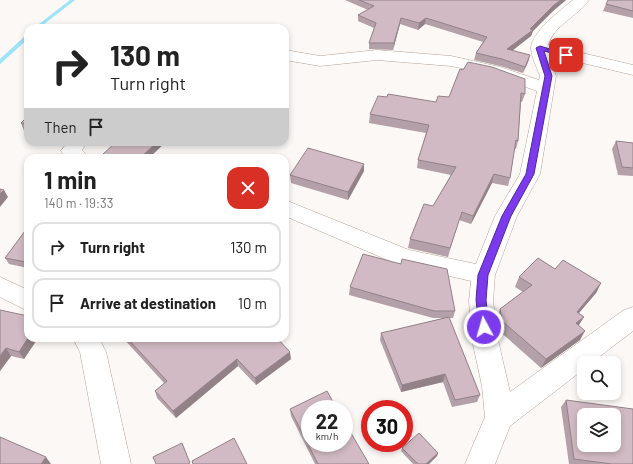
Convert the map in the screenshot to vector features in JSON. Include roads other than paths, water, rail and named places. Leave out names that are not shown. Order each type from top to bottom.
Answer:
[{"type":"street","points":[[480,464],[499,417],[496,386],[485,340],[481,300],[483,275],[506,216],[530,174],[548,76],[540,48],[542,39],[572,2]]},
{"type":"street","points":[[540,48],[633,70]]},
{"type":"street","points":[[289,56],[320,61],[377,55],[451,61],[494,70],[546,88]]},
{"type":"street","points":[[74,154],[71,151],[75,146]]},
{"type":"street","points":[[289,209],[405,258],[483,275]]},
{"type":"street","points":[[0,286],[24,299]]},
{"type":"street","points":[[499,417],[633,317]]},
{"type":"street","points":[[88,342],[93,352],[116,464]]},
{"type":"waterway","points":[[41,24],[73,0]]},
{"type":"waterway","points":[[0,62],[24,40]]}]
